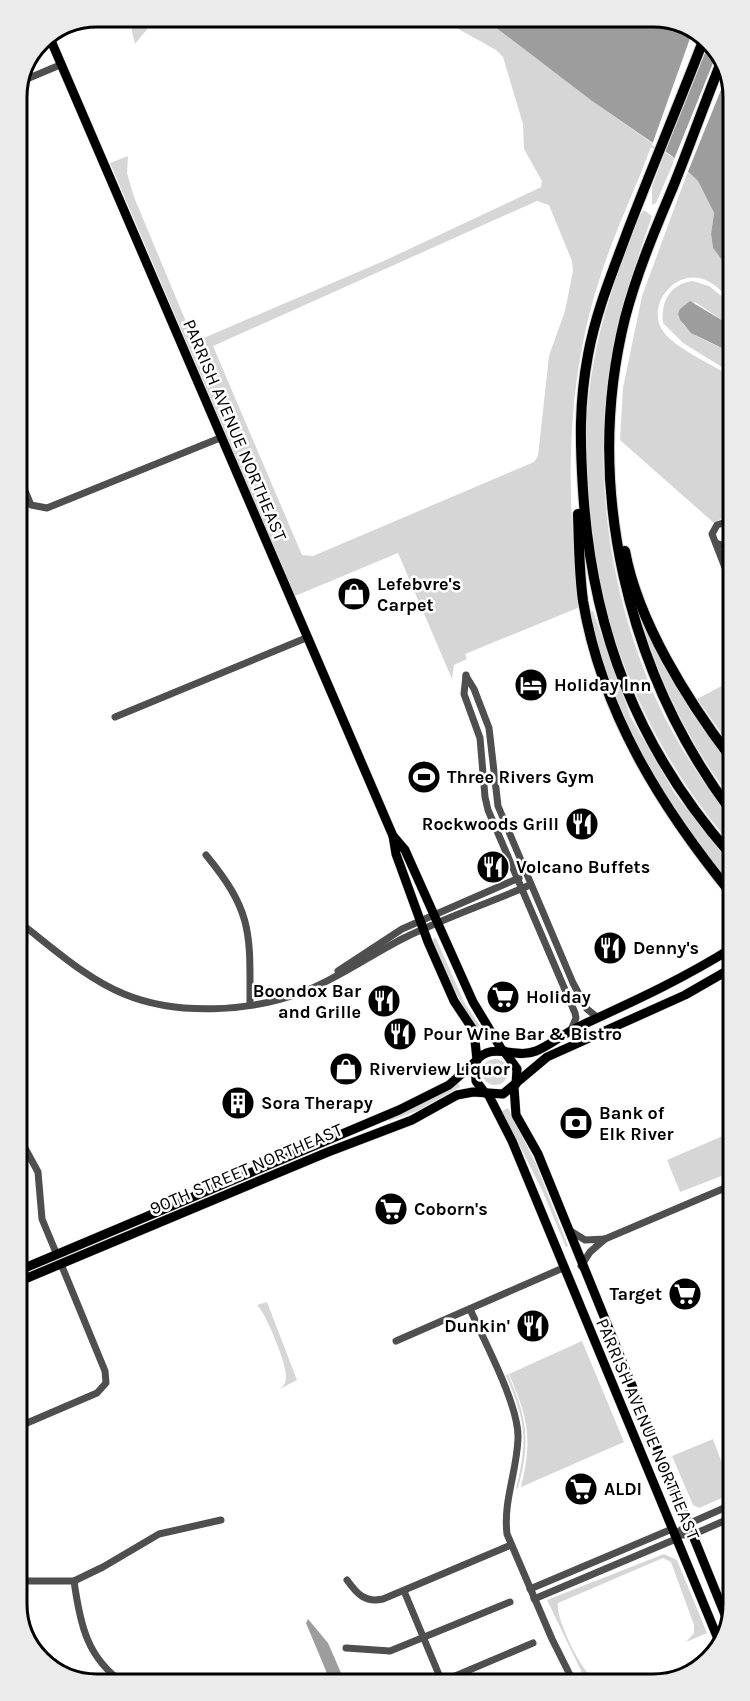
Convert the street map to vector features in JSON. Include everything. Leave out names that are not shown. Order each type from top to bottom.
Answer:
[{"type":"highway","points":[[687,84],[697,42]]},
{"type":"highway","points":[[701,46],[609,279],[588,354],[580,419],[579,450],[588,552],[594,590],[623,682],[664,763],[688,800],[723,845]]},
{"type":"highway","points":[[718,70],[673,187],[649,242],[625,319],[616,359],[610,448],[617,541],[638,632],[656,681],[688,749],[723,799]]},
{"type":"highway","points":[[610,448],[626,556],[637,593],[659,642],[687,694],[723,746]]},
{"type":"highway","points":[[581,470],[577,492],[580,572],[588,626],[602,675],[625,735],[652,783],[675,819],[723,881]]},
{"type":"highway","points":[[716,871],[723,878]]},
{"type":"main road","name":"PARRISH AVENUE NORTHEAST","points":[[52,43],[393,836],[396,854],[454,1001],[474,1031],[476,1061]]},
{"type":"main road","name":"PARRISH AVENUE NORTHEAST","points":[[393,836],[405,850],[436,914],[473,1002],[503,1050]]},
{"type":"main road","points":[[723,951],[655,992],[571,1030],[535,1052],[514,1054],[503,1050],[488,1052],[476,1061],[476,1081],[486,1093],[503,1094],[547,1058],[685,995],[723,973]]},
{"type":"main road","points":[[503,1050],[517,1069],[515,1086]]},
{"type":"main road","name":"90TH STREET NORTHEAST","points":[[27,1277],[59,1259],[399,1110],[448,1085],[476,1061]]},
{"type":"main road","name":"PARRISH AVENUE NORTHEAST","points":[[515,1086],[516,1115],[538,1154],[583,1271],[723,1609]]},
{"type":"main road","name":"PARRISH AVENUE NORTHEAST","points":[[486,1093],[505,1124],[716,1635]]},
{"type":"main road","name":"90TH STREET NORTHEAST","points":[[27,1268],[59,1259],[412,1120],[457,1095],[486,1093]]},
{"type":"main road","points":[[564,1268],[583,1271]]},
{"type":"street","points":[[30,78],[60,65]]},
{"type":"street","points":[[27,496],[34,507],[47,508],[220,438]]},
{"type":"street","points":[[723,523],[714,527],[712,534],[723,562]]},
{"type":"street","points":[[716,543],[723,546]]},
{"type":"street","points":[[115,717],[306,638]]},
{"type":"street","points":[[571,1030],[576,1018],[575,1013],[516,879],[484,797],[480,738],[464,694],[466,675],[489,728],[498,806],[579,996],[586,1010],[598,1018]]},
{"type":"street","points":[[206,855],[236,896],[246,920],[250,941],[250,1004]]},
{"type":"street","points":[[423,925],[436,914],[526,875]]},
{"type":"street","points":[[27,928],[106,986],[138,999],[182,1007],[250,1004],[280,999],[324,982],[386,938],[423,925],[440,924],[530,885]]},
{"type":"street","points":[[27,1152],[38,1172],[42,1219],[105,1371],[106,1383],[97,1392],[27,1423]]},
{"type":"street","points":[[583,1271],[590,1252],[605,1239],[723,1189]]},
{"type":"street","points":[[566,1227],[585,1240],[605,1239]]},
{"type":"street","points":[[396,1341],[564,1268]]},
{"type":"street","points":[[470,1309],[516,1419],[518,1436],[516,1455],[505,1516],[511,1545],[570,1674]]},
{"type":"street","points":[[534,1599],[674,1534],[688,1524],[723,1508]]},
{"type":"street","points":[[27,1581],[74,1581],[103,1568],[159,1534],[221,1520]]},
{"type":"street","points":[[530,1589],[674,1534],[692,1534],[723,1520]]},
{"type":"street","points":[[347,1580],[360,1597],[371,1600],[383,1599],[511,1545]]},
{"type":"street","points":[[74,1581],[86,1641],[99,1663],[113,1674]]},
{"type":"street","points":[[404,1591],[438,1674]]},
{"type":"street","points":[[346,1648],[382,1652],[423,1638],[510,1602]]},
{"type":"street","points":[[460,1674],[533,1643]]},
{"type":"shaded area","points":[[131,27],[153,27],[148,28],[135,44]]},
{"type":"shaded area","points":[[455,27],[495,27],[592,101],[675,159],[656,203],[652,205],[652,187],[664,155],[651,147],[609,251],[587,326],[579,366],[571,446],[572,526],[580,607],[465,654],[467,659],[454,665],[452,679],[398,553],[295,596],[110,163],[128,156],[127,173],[134,197],[192,336],[199,340],[386,260],[541,187],[542,181],[524,149],[523,124],[503,57],[496,50]],"holes":[[[537,201],[549,205],[572,261],[573,271],[565,311],[549,356],[538,456],[534,462],[313,556],[302,555],[213,346]]]},
{"type":"shaded area","points":[[495,27],[667,28],[688,36],[706,51],[719,74],[723,97],[723,262],[713,248],[711,234],[714,213],[698,181],[672,156],[592,101]]},
{"type":"shaded area","points":[[688,171],[698,181],[714,213],[711,234],[713,248],[723,262],[723,292],[707,280],[693,277],[683,279],[667,290],[661,299],[658,318],[661,328],[673,342],[723,372],[723,518],[714,523],[620,440],[623,388],[642,296]]},
{"type":"shaded area","points":[[644,210],[652,216],[620,320],[606,399],[603,443],[604,487],[609,531],[616,575],[640,660],[673,733],[698,774],[723,807],[723,833],[687,786],[650,722],[620,655],[600,584],[588,512],[586,439],[593,366],[611,294]]},
{"type":"shaded area","points":[[693,281],[709,286],[723,297],[723,320],[695,302],[678,314],[686,328],[692,333],[723,349],[723,368],[683,343],[663,323],[664,308],[669,295],[685,283]]},
{"type":"shaded area","points":[[690,301],[723,321],[723,349],[691,333],[680,320],[678,314],[680,309]]},
{"type":"shaded area","points":[[593,611],[631,718],[675,794],[723,855],[723,874],[707,856],[675,811],[628,734],[606,675],[589,612]]},
{"type":"shaded area","points":[[644,619],[686,700],[723,757],[723,787],[702,757],[678,713],[641,620]]},
{"type":"shaded area","points":[[723,685],[723,736],[697,699]]},
{"type":"shaded area","points":[[436,938],[464,1002],[486,1035],[480,1037],[449,980],[432,939]]},
{"type":"shaded area","points":[[495,1059],[504,1063],[508,1072],[504,1081],[495,1085],[486,1081],[482,1072],[486,1063]]},
{"type":"shaded area","points":[[458,1082],[460,1087],[417,1111],[389,1121],[388,1119]]},
{"type":"shaded area","points":[[508,1108],[536,1164],[568,1246],[566,1247],[542,1190],[502,1111]]},
{"type":"shaded area","points":[[723,1136],[723,1175],[680,1192],[667,1160]]},
{"type":"shaded area","points":[[267,1302],[297,1380],[280,1389],[286,1379],[280,1351],[257,1305]]},
{"type":"shaded area","points":[[582,1341],[624,1442],[521,1487],[527,1455],[527,1429],[521,1403],[509,1374]]},
{"type":"shaded area","points":[[508,1374],[523,1417],[526,1443],[522,1471],[516,1489],[522,1456],[523,1431],[518,1406],[506,1375]]},
{"type":"shaded area","points":[[713,1439],[723,1466],[723,1497],[699,1508],[693,1505],[672,1456]]},
{"type":"shaded area","points":[[664,1554],[677,1560],[707,1633],[686,1642],[694,1633],[694,1625],[671,1562],[663,1558],[558,1603],[560,1618],[568,1640],[584,1669],[590,1674],[583,1674],[547,1600]]},
{"type":"shaded area","points":[[308,1619],[328,1643],[342,1674],[327,1674],[306,1623]]},
{"type":"pier","points":[[690,37],[706,51],[664,154],[652,145]]},
{"type":"pier","points":[[713,62],[722,88],[687,174],[673,162]]},
{"type":"place","name":"Lefebvre's Carpet","points":[[354,594]]},
{"type":"place","name":"Holiday Inn","points":[[531,685]]},
{"type":"place","name":"Three Rivers Gym","points":[[424,777]]},
{"type":"place","name":"Rockwoods Grill","points":[[582,824]]},
{"type":"place","name":"Volcano Buffets","points":[[493,867]]},
{"type":"place","name":"Denny's","points":[[610,948]]},
{"type":"place","name":"Holiday","points":[[503,997]]},
{"type":"place","name":"Boondox Bar and Grille","points":[[384,1001]]},
{"type":"place","name":"Pour Wine Bar & Bistro","points":[[400,1034]]},
{"type":"place","name":"Riverview Liquor","points":[[346,1069]]},
{"type":"place","name":"Sora Therapy","points":[[238,1103]]},
{"type":"place","name":"Bank of Elk River","points":[[576,1123]]},
{"type":"place","name":"Coborn's","points":[[391,1209]]},
{"type":"place","name":"Target","points":[[685,1294]]},
{"type":"place","name":"Dunkin'","points":[[533,1326]]},
{"type":"place","name":"ALDI","points":[[581,1489]]}]
